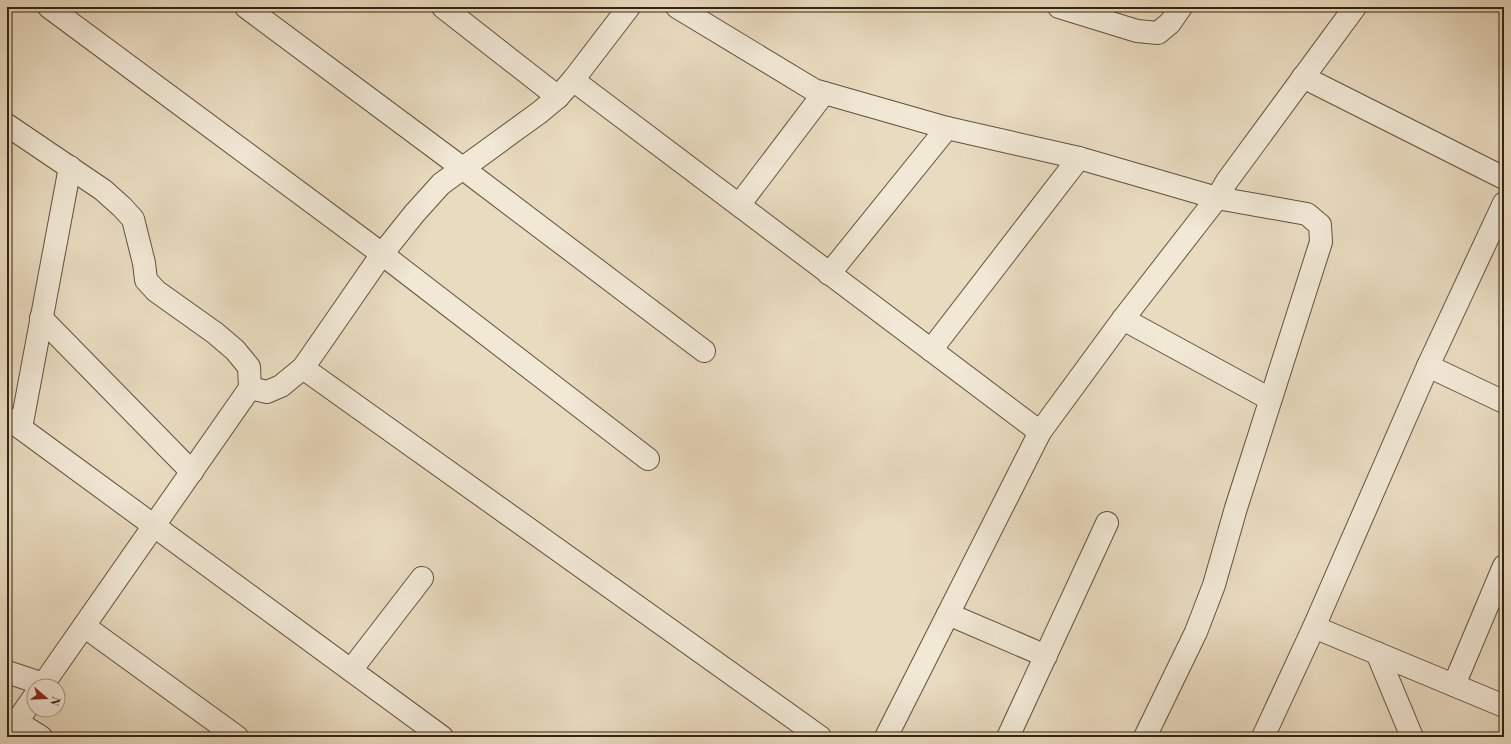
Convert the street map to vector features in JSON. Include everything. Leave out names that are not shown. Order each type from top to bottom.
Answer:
[{"type":"street","points":[[49,7],[382,254],[648,459]]},
{"type":"street","points":[[246,7],[462,167],[704,352]]},
{"type":"street","points":[[250,388],[267,392],[281,386],[302,368],[382,254],[414,214],[441,184],[462,167],[540,112],[558,97],[573,80],[628,7]]},
{"type":"street","points":[[677,7],[814,90],[947,128],[1078,158],[1217,198],[1307,214],[1320,225],[1321,242],[1270,399],[1214,584],[1196,632],[1145,737]]},
{"type":"street","points":[[1059,7],[1136,31],[1158,33],[1170,23],[1181,7]]},
{"type":"street","points":[[886,737],[1040,432],[1123,319],[1217,198],[1227,181],[1355,7]]},
{"type":"street","points":[[452,10],[558,97]]},
{"type":"street","points":[[1303,76],[1504,178]]},
{"type":"street","points":[[573,80],[1040,432]]},
{"type":"street","points":[[739,205],[824,93]]},
{"type":"street","points":[[7,125],[103,190],[122,207],[133,219],[144,263],[146,280],[156,291],[215,333],[235,350],[249,367],[250,388],[48,678]]},
{"type":"street","points":[[829,274],[947,128]]},
{"type":"street","points":[[931,350],[1078,158]]},
{"type":"street","points":[[70,167],[41,318],[14,423],[442,737]]},
{"type":"street","points":[[1263,737],[1314,627],[1428,366],[1504,203]]},
{"type":"street","points":[[41,318],[192,472]]},
{"type":"street","points":[[1123,319],[1270,399]]},
{"type":"street","points":[[1428,366],[1504,402]]},
{"type":"street","points":[[302,368],[820,737]]},
{"type":"street","points":[[1008,737],[1107,524]]},
{"type":"street","points":[[1454,685],[1504,566]]},
{"type":"street","points":[[352,670],[422,578]]},
{"type":"street","points":[[948,614],[1046,656]]},
{"type":"street","points":[[84,626],[237,737]]},
{"type":"street","points":[[1314,627],[1504,706]]},
{"type":"street","points":[[1377,653],[1412,737]]},
{"type":"street","points":[[7,672],[26,682]]},
{"type":"street","points":[[26,709],[12,729],[41,737]]}]
